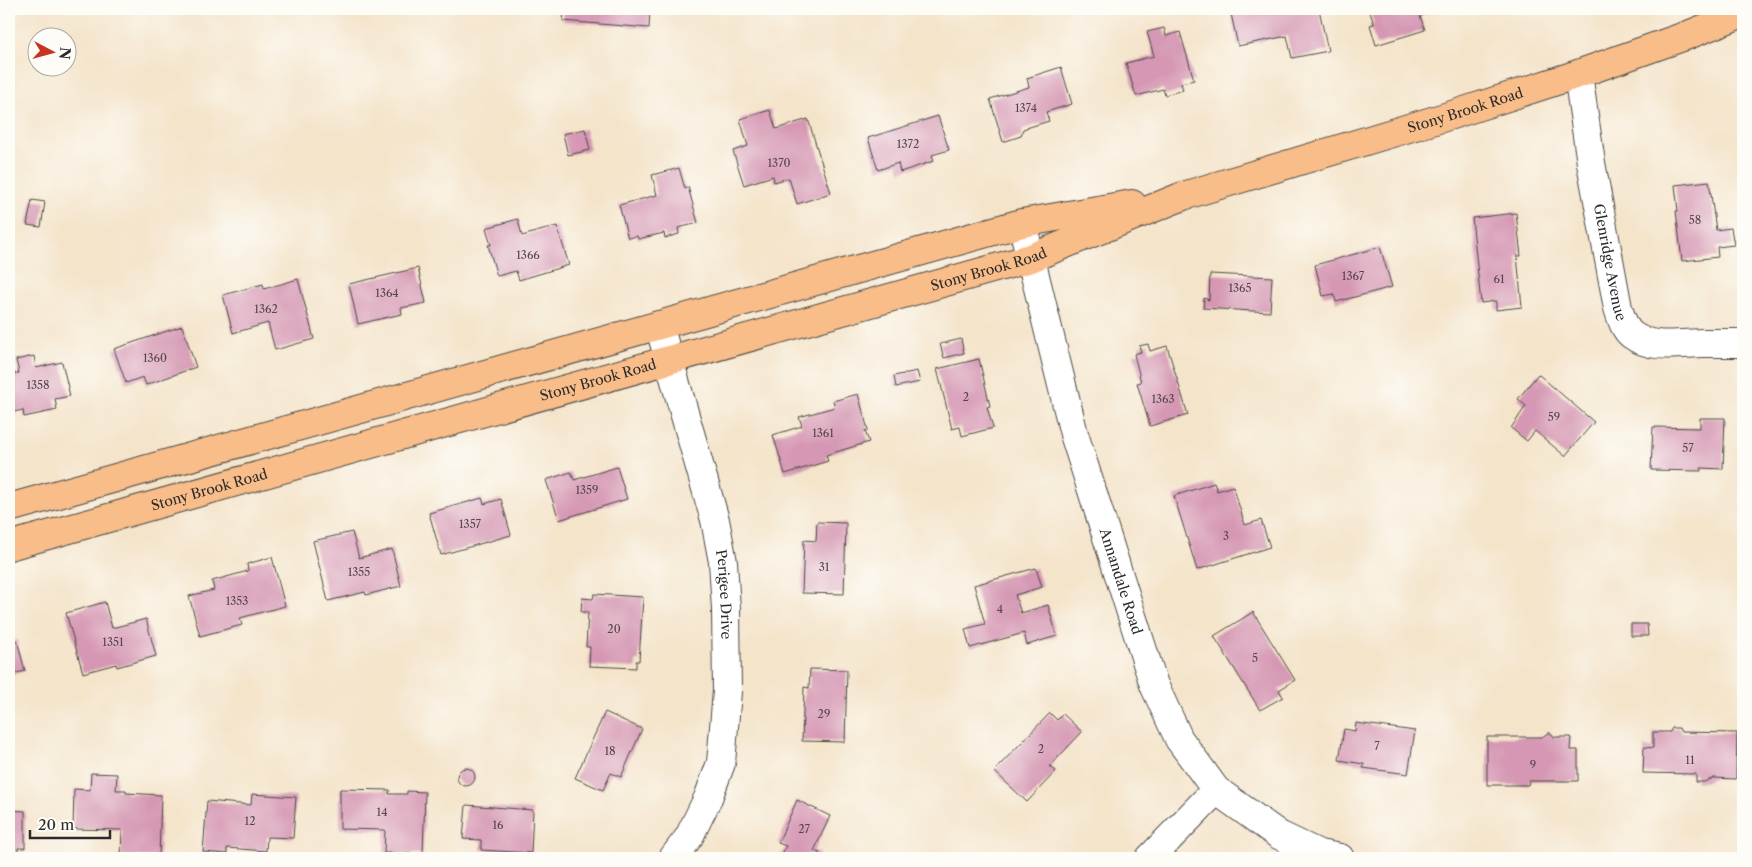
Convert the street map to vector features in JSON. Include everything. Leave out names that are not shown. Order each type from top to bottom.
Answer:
[{"type":"main road","name":"Stony Brook Road","points":[[9,546],[1031,258],[1183,196],[1455,114],[1578,74],[1688,35],[1743,13]]},
{"type":"main road","name":"Stony Brook Road","points":[[9,508],[1022,223],[1183,196]]},
{"type":"main road","points":[[110,479],[120,514]]},
{"type":"street","name":"Glenridge Avenue","points":[[1578,74],[1592,173],[1618,308],[1623,324],[1632,335],[1647,342],[1670,345],[1743,343]]},
{"type":"street","name":"Annandale Road","points":[[1022,223],[1074,434],[1154,685],[1179,739],[1216,790],[1279,835],[1319,854],[1340,858]]},
{"type":"street","name":"Perigee Drive","points":[[659,325],[715,520],[723,562],[726,609],[727,692],[720,763],[708,798],[693,829],[673,858]]},
{"type":"street","points":[[1150,858],[1216,790]]},
{"type":"building","points":[[564,9],[650,9],[649,28],[563,21]]},
{"type":"building","points":[[1230,9],[1319,9],[1328,51],[1292,58],[1287,36],[1238,46]]},
{"type":"building","points":[[1369,9],[1441,9],[1420,16],[1425,30],[1376,45],[1370,25],[1374,24]]},
{"type":"building","points":[[1164,28],[1166,36],[1180,32],[1194,80],[1181,83],[1183,90],[1165,95],[1163,89],[1136,96],[1126,63],[1154,56],[1147,32]]},
{"type":"building","points":[[1061,67],[1072,104],[1046,112],[1049,121],[1023,129],[1021,136],[1003,142],[990,99],[1029,87],[1027,78]]},
{"type":"building","points":[[770,110],[776,129],[808,119],[831,193],[797,204],[789,178],[774,182],[773,176],[744,185],[733,151],[748,146],[740,119]]},
{"type":"building","points":[[938,116],[949,150],[932,155],[934,161],[900,172],[898,163],[878,170],[868,138]]},
{"type":"building","points":[[585,129],[590,150],[568,155],[563,134]]},
{"type":"building","points":[[679,168],[685,189],[688,187],[698,223],[678,228],[679,234],[665,238],[664,233],[638,239],[637,236],[628,238],[619,205],[657,195],[652,175]]},
{"type":"building","points":[[1709,181],[1716,230],[1731,228],[1734,245],[1717,247],[1718,257],[1682,261],[1675,185]]},
{"type":"building","points":[[32,200],[45,202],[41,227],[27,225]]},
{"type":"building","points":[[1516,213],[1521,256],[1517,256],[1522,307],[1496,310],[1496,301],[1481,303],[1472,218]]},
{"type":"building","points":[[518,219],[522,236],[557,226],[569,265],[519,280],[516,271],[497,276],[488,245],[491,245],[486,228]]},
{"type":"building","points":[[1380,247],[1392,287],[1336,302],[1334,294],[1323,296],[1315,265]]},
{"type":"building","points":[[418,268],[426,303],[401,308],[402,314],[358,324],[349,284]]},
{"type":"building","points":[[1210,274],[1272,277],[1270,312],[1203,308],[1204,298],[1209,300]]},
{"type":"building","points":[[298,279],[314,339],[275,350],[268,323],[233,333],[223,295],[263,284],[264,289]]},
{"type":"building","points":[[182,326],[196,367],[146,385],[143,377],[126,383],[114,349]]},
{"type":"building","points":[[961,339],[964,353],[944,358],[940,344]]},
{"type":"building","points":[[1148,344],[1150,351],[1167,346],[1188,415],[1150,426],[1137,383],[1141,382],[1134,354],[1141,352],[1139,346]]},
{"type":"building","points":[[34,356],[36,368],[62,362],[70,396],[55,399],[57,410],[24,417],[23,410],[9,413],[9,375],[19,373],[16,360]]},
{"type":"building","points":[[979,359],[990,406],[987,407],[993,428],[962,436],[960,427],[952,429],[937,369]]},
{"type":"building","points":[[917,371],[920,382],[896,387],[894,376]]},
{"type":"building","points":[[1538,374],[1594,422],[1565,456],[1535,431],[1527,441],[1511,428],[1526,406],[1518,399]]},
{"type":"building","points":[[858,394],[868,430],[865,431],[869,442],[826,455],[828,461],[785,474],[773,435],[802,426],[799,417],[835,407],[833,401]]},
{"type":"building","points":[[1700,418],[1725,418],[1723,469],[1701,468],[1701,471],[1651,470],[1653,427],[1700,428]]},
{"type":"building","points":[[617,467],[627,499],[559,520],[546,480],[571,472],[574,480]]},
{"type":"building","points":[[1214,483],[1217,491],[1233,486],[1245,525],[1261,520],[1270,547],[1197,570],[1174,496]]},
{"type":"building","points":[[482,498],[484,504],[501,499],[511,535],[441,555],[429,513]]},
{"type":"building","points":[[817,522],[846,523],[844,594],[802,593],[804,540],[816,541]]},
{"type":"building","points":[[352,532],[359,558],[392,549],[401,586],[366,595],[365,592],[328,601],[313,541]]},
{"type":"building","points":[[272,557],[285,606],[240,618],[242,625],[200,636],[189,596],[214,590],[212,581],[248,571],[247,564]]},
{"type":"building","points":[[1036,568],[1042,587],[1015,595],[1021,613],[1048,605],[1057,636],[1027,645],[1024,633],[970,648],[965,629],[985,624],[974,585]]},
{"type":"building","points":[[594,594],[643,597],[639,661],[636,661],[636,668],[589,666],[590,647],[586,647],[588,612],[581,612],[582,598],[593,599]]},
{"type":"building","points":[[105,602],[112,628],[146,619],[156,656],[117,667],[116,664],[83,673],[66,613]]},
{"type":"building","points":[[1253,612],[1295,680],[1279,690],[1283,697],[1260,710],[1214,636]]},
{"type":"building","points":[[1631,624],[1647,624],[1648,636],[1631,636]]},
{"type":"building","points":[[17,640],[25,671],[9,675],[9,642]]},
{"type":"building","points":[[810,669],[847,670],[845,742],[802,741],[804,687],[809,688]]},
{"type":"building","points":[[605,712],[642,729],[621,777],[611,773],[603,790],[575,778]]},
{"type":"building","points":[[1050,713],[1057,720],[1063,714],[1082,732],[1050,766],[1056,771],[1027,802],[994,771]]},
{"type":"building","points":[[1356,723],[1415,731],[1408,774],[1363,768],[1364,764],[1339,760],[1344,729],[1355,731]]},
{"type":"building","points":[[1672,728],[1679,728],[1681,732],[1737,733],[1736,779],[1714,778],[1704,782],[1696,782],[1696,774],[1643,773],[1644,747],[1653,748],[1653,732],[1670,732]]},
{"type":"building","points":[[1551,733],[1554,737],[1571,737],[1570,750],[1578,750],[1578,781],[1529,781],[1528,785],[1487,785],[1487,737],[1542,737]]},
{"type":"building","points":[[466,768],[472,771],[475,777],[472,783],[466,786],[460,783],[457,777],[460,771]]},
{"type":"building","points":[[91,773],[117,774],[116,790],[126,790],[126,793],[161,795],[159,857],[121,856],[122,830],[73,829],[74,789],[90,790]]},
{"type":"building","points":[[340,789],[390,790],[389,794],[407,794],[407,791],[425,792],[423,854],[384,853],[385,830],[340,829]]},
{"type":"building","points":[[252,794],[296,797],[293,838],[267,837],[266,851],[227,848],[227,854],[203,852],[207,801],[251,805]]},
{"type":"building","points":[[797,800],[830,816],[814,851],[820,853],[817,858],[780,858],[786,846],[778,843]]},
{"type":"building","points":[[466,805],[533,810],[531,853],[481,850],[481,840],[463,839]]},
{"type":"building","points":[[9,810],[25,811],[25,848],[18,848],[18,855],[9,855]]}]
